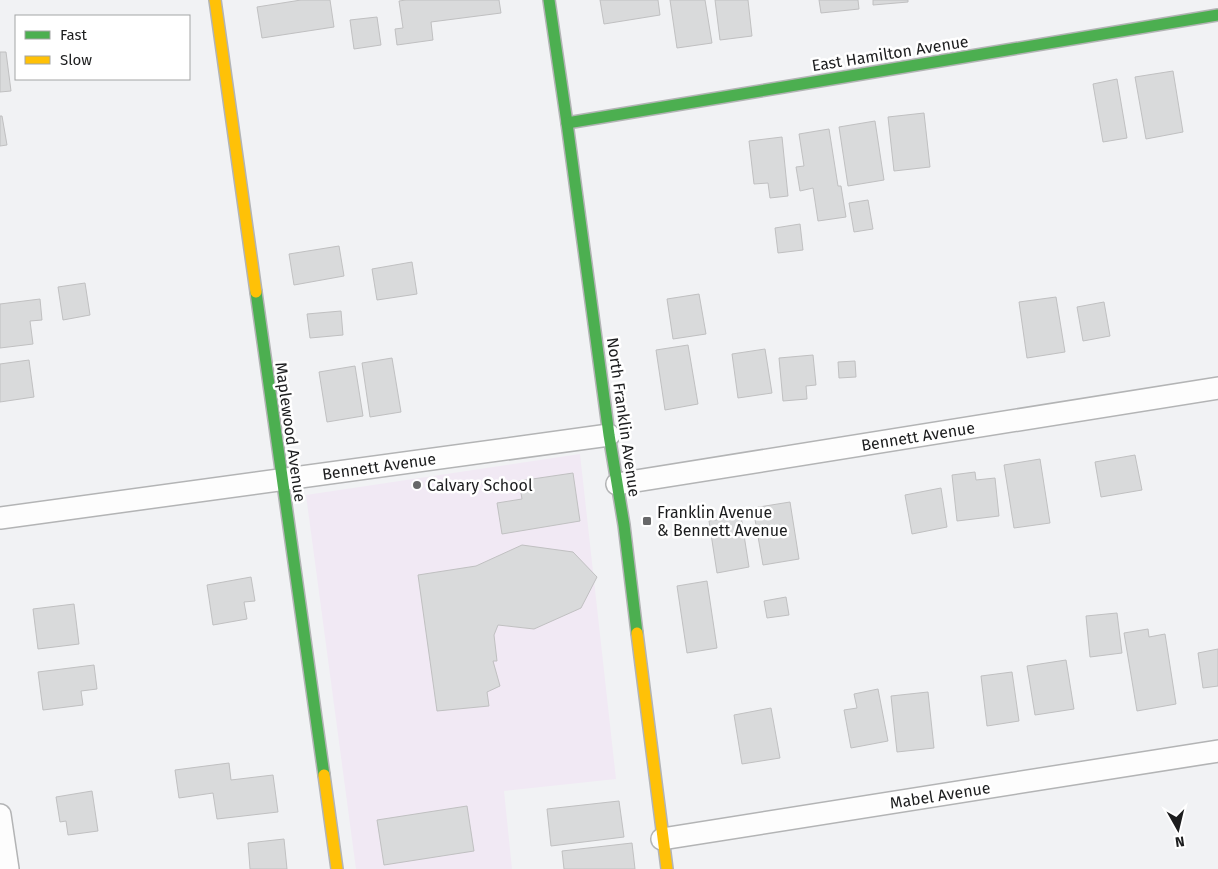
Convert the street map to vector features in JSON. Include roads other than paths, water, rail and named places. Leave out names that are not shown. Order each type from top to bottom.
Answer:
[{"type":"street","name":"Maplewood Avenue","points":[[215,0],[337,869]]},
{"type":"street","name":"North Franklin Avenue","points":[[549,0],[609,434],[624,526],[667,869]]},
{"type":"street","name":"East Hamilton Avenue","points":[[567,123],[1218,15]]},
{"type":"street","name":"Bennett Avenue","points":[[617,484],[1218,388]]},
{"type":"street","name":"Bennett Avenue","points":[[0,518],[609,434]]},
{"type":"street","name":"Mabel Avenue","points":[[662,838],[1218,751]]},
{"type":"street","points":[[0,815],[8,869]]},
{"type":"place","name":"Calvary School","points":[[417,485]]},
{"type":"place","name":"Franklin Avenue & Bennett Avenue","points":[[647,521]]}]
